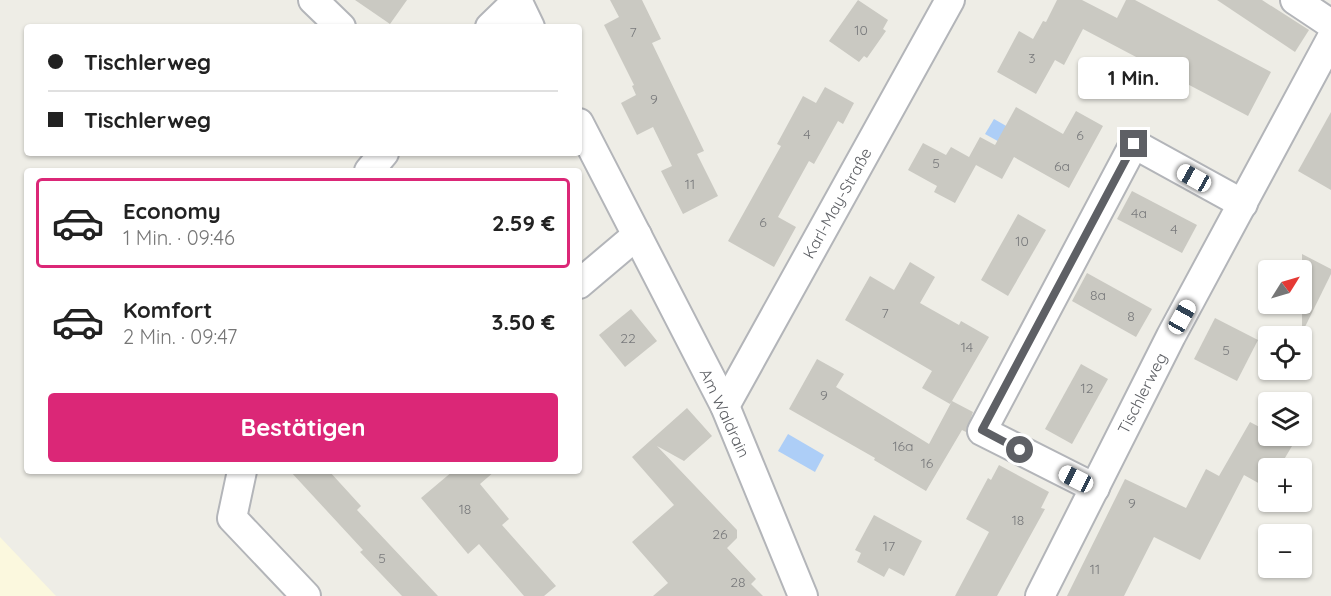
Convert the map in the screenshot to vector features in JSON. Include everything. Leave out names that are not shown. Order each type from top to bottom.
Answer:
[{"type":"street","points":[[313,0],[338,24]]},
{"type":"street","points":[[493,24],[518,0],[529,24]]},
{"type":"street","points":[[1295,0],[1331,24]]},
{"type":"street","name":"Karl-May-Straße","points":[[724,406],[945,2]]},
{"type":"street","name":"Tischlerweg","points":[[1040,596],[1171,336],[1331,39]]},
{"type":"street","name":"Am Waldrain","points":[[582,129],[724,406],[803,596]]},
{"type":"street","points":[[1095,488],[982,430],[1134,144],[1243,204]]},
{"type":"street","points":[[372,168],[382,156]]},
{"type":"street","points":[[582,281],[637,235]]},
{"type":"street","points":[[241,474],[232,518],[306,596]]},
{"type":"shaded area","points":[[0,537],[56,596],[0,596]]},
{"type":"water","points":[[994,119],[1022,135],[1014,150],[985,134]]},
{"type":"water","points":[[788,434],[824,455],[815,472],[778,451]]},
{"type":"building","points":[[355,0],[407,0],[390,24]]},
{"type":"building","points":[[610,0],[642,0],[661,39],[652,43],[704,151],[697,154],[718,196],[683,214],[661,171],[672,166],[653,127],[637,135],[621,103],[636,95],[632,86],[634,85],[604,25],[619,17]]},
{"type":"building","points":[[858,0],[888,20],[883,29],[886,31],[867,58],[864,56],[859,62],[829,41]]},
{"type":"building","points":[[1057,0],[1082,0],[1117,18],[1126,0],[1135,0],[1271,72],[1248,116],[1083,29],[1064,65],[1055,60],[1036,94],[997,72],[1019,31],[1033,39],[1043,21],[1046,22]]},
{"type":"building","points":[[1217,0],[1262,0],[1309,30],[1295,52]]},
{"type":"building","points":[[825,87],[854,103],[843,124],[838,121],[814,164],[809,161],[778,217],[796,227],[774,267],[728,241],[781,146],[777,144],[803,96],[816,103]]},
{"type":"building","points":[[1016,107],[1063,134],[1076,111],[1103,126],[1069,188],[1014,157],[1002,179],[976,165],[955,203],[934,192],[937,186],[908,170],[923,143],[946,155],[951,147],[969,157],[980,137],[995,145]]},
{"type":"building","points":[[1331,112],[1331,190],[1298,171]]},
{"type":"building","points":[[1132,191],[1197,225],[1182,253],[1117,219]]},
{"type":"building","points":[[1018,214],[1046,230],[1008,296],[981,280]]},
{"type":"building","points":[[1302,254],[1331,269],[1331,274],[1312,313],[1312,260],[1302,260]]},
{"type":"building","points":[[910,262],[935,277],[920,303],[959,325],[961,321],[989,337],[950,404],[922,388],[932,371],[845,320],[870,276],[894,290]]},
{"type":"building","points":[[1087,273],[1152,309],[1136,337],[1072,301]]},
{"type":"building","points":[[631,309],[657,341],[625,367],[599,335]]},
{"type":"building","points":[[1302,314],[1311,314],[1305,326],[1302,326]]},
{"type":"building","points":[[1215,318],[1258,340],[1237,381],[1194,359]]},
{"type":"building","points":[[817,359],[844,374],[836,387],[929,444],[952,401],[973,412],[966,432],[962,430],[926,491],[874,460],[875,458],[789,409]]},
{"type":"building","points":[[1081,364],[1108,379],[1072,444],[1045,429]]},
{"type":"building","points":[[687,408],[712,436],[684,461],[657,446],[737,530],[737,538],[727,548],[756,579],[751,584],[763,596],[653,596],[668,583],[632,542],[674,505],[632,457]]},
{"type":"building","points":[[1250,422],[1258,426],[1258,446],[1292,446],[1285,458],[1258,458],[1258,483],[1244,475],[1200,560],[1154,537],[1124,596],[1067,596],[1125,479],[1186,508],[1206,469],[1219,476]]},
{"type":"building","points":[[999,465],[1049,492],[1041,508],[1045,509],[997,596],[955,596],[989,532],[966,519],[988,478],[991,480]]},
{"type":"building","points":[[293,474],[332,474],[361,506],[357,510],[438,596],[402,596],[360,552],[363,550]]},
{"type":"building","points":[[449,474],[492,474],[480,484],[509,519],[502,525],[556,586],[544,596],[524,596],[479,544],[468,554],[421,498]]},
{"type":"building","points":[[874,515],[922,541],[904,576],[889,568],[884,577],[857,562],[861,553],[855,550]]},
{"type":"route","points":[[1020,450],[982,430],[1134,144]]}]
